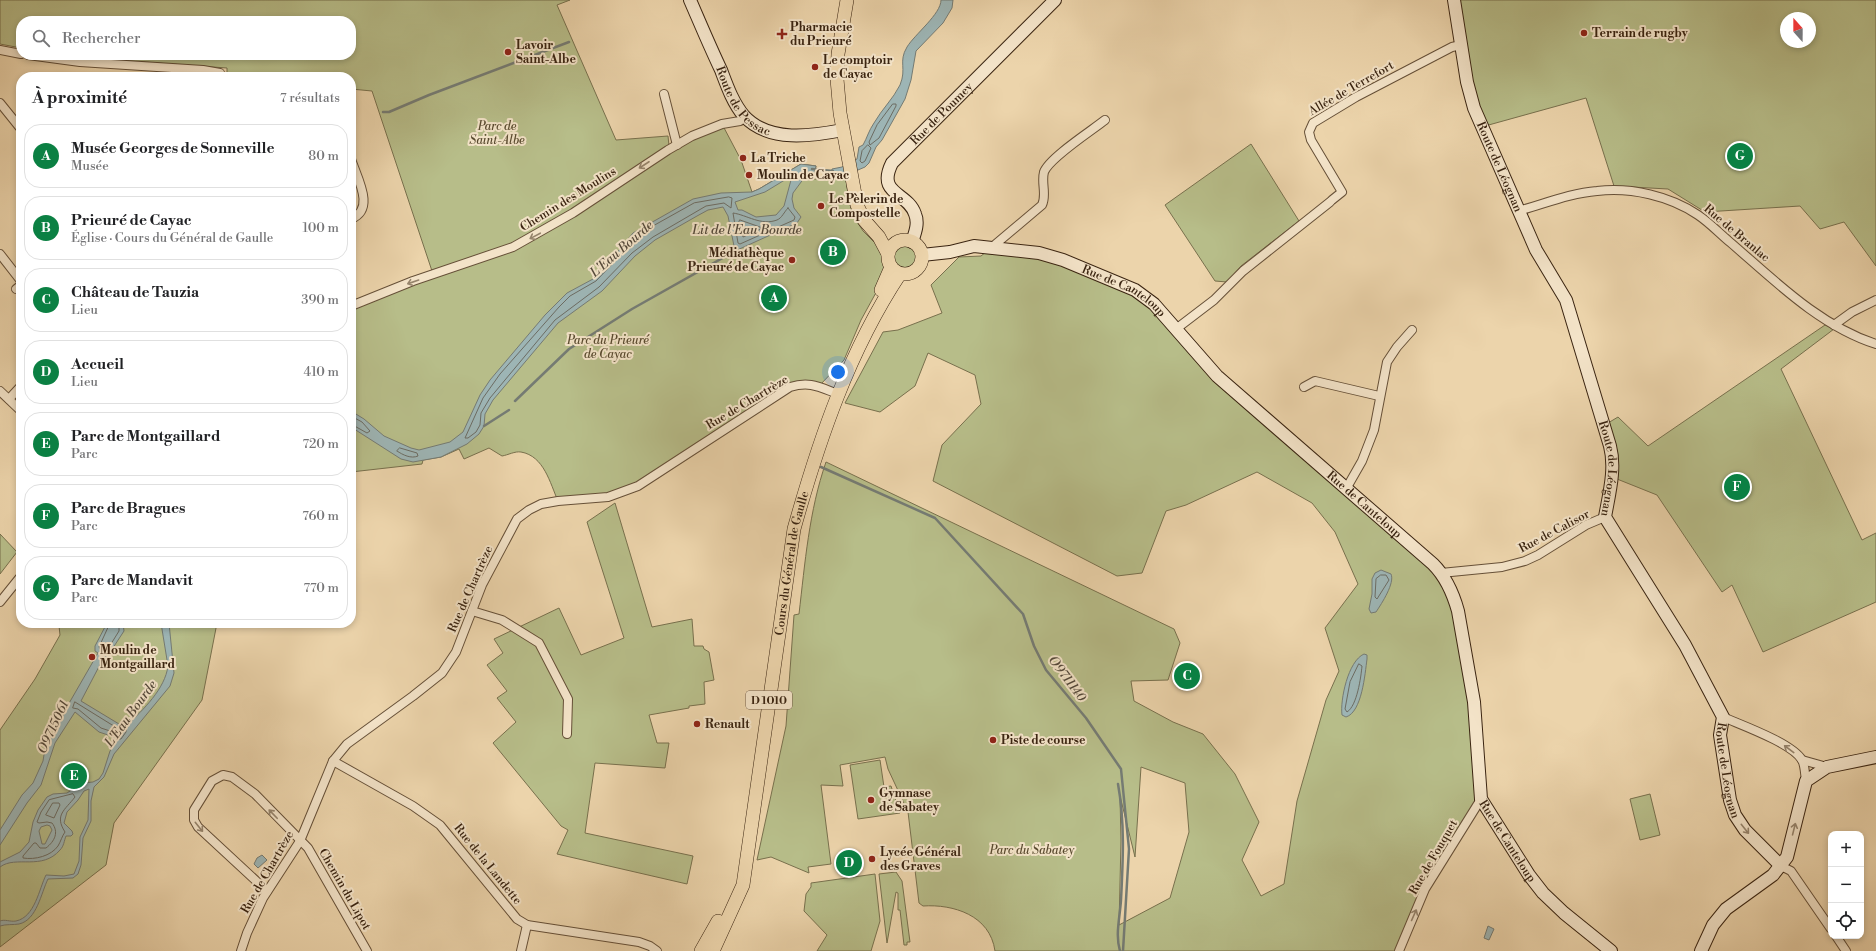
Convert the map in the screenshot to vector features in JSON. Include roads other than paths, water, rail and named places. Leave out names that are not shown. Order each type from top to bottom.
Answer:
[{"type":"main road","points":[[847,0],[837,65],[837,93],[854,196],[860,213],[868,226],[892,248]]},
{"type":"main road","points":[[904,240],[912,242],[919,247],[922,255],[921,264],[910,274],[896,270],[889,263],[892,248],[904,240]]},
{"type":"main road","name":"D 1010","points":[[835,392],[860,330],[888,278],[896,270]]},
{"type":"main road","name":"Cours du Général de Gaulle","points":[[713,951],[739,896],[744,872],[800,491],[812,448],[835,392]]},
{"type":"main road","name":"Cours du Général de Gaulle","points":[[701,951],[744,872]]},
{"type":"street","name":"Route de Pessac","points":[[690,0],[731,94],[745,117],[762,128],[779,134],[807,136],[843,130]]},
{"type":"street","name":"Rue de Poumey","points":[[912,242],[917,222],[915,214],[910,204],[893,192],[889,186],[888,171],[892,163],[1055,0]]},
{"type":"street","name":"Route de Léognan","points":[[1454,0],[1461,45],[1474,108],[1536,250],[1566,300],[1610,446],[1612,468],[1605,517],[1662,612],[1685,645],[1723,717],[1720,735],[1730,800],[1735,815],[1745,830],[1781,866]]},
{"type":"street","name":"Allée de Terrefort","points":[[1176,330],[1214,300],[1243,271],[1342,192],[1311,140],[1309,132],[1313,123],[1356,97],[1452,47],[1461,45]]},
{"type":"street","points":[[0,50],[16,53]]},
{"type":"street","points":[[65,60],[182,72]]},
{"type":"street","points":[[664,94],[677,145]]},
{"type":"street","points":[[0,103],[16,123]]},
{"type":"street","name":"Chemin des Moulins","points":[[356,304],[413,281],[512,247],[573,213],[692,136],[722,124],[740,121],[745,117]]},
{"type":"street","points":[[991,248],[1042,205],[1044,200],[1042,182],[1044,173],[1050,162],[1105,120]]},
{"type":"street","points":[[356,175],[365,203],[360,214],[356,217]]},
{"type":"street","name":"Rue de Branlac","points":[[1518,211],[1565,197],[1598,190],[1638,192],[1668,200],[1699,215],[1791,294],[1834,325],[1847,333],[1876,344]]},
{"type":"street","name":"Rue de Canteloup","points":[[922,255],[950,252],[967,247],[1039,253],[1058,258],[1135,290],[1154,304],[1217,376],[1441,573],[1454,598],[1458,611],[1474,702],[1481,799],[1512,850],[1543,893],[1564,913],[1611,951]]},
{"type":"street","points":[[1,257],[16,275]]},
{"type":"street","points":[[1834,325],[1852,312],[1876,300]]},
{"type":"street","points":[[1346,489],[1368,448],[1374,430],[1379,396],[1387,362],[1397,347],[1412,330]]},
{"type":"street","points":[[1304,387],[1315,381],[1379,396]]},
{"type":"street","name":"Rue de Chartrèze","points":[[240,951],[255,912],[267,891],[300,842],[333,761],[347,744],[413,696],[442,672],[456,652],[482,585],[517,519],[528,510],[541,504],[558,501],[608,497],[638,486],[790,387],[802,384],[816,385],[835,392]]},
{"type":"street","points":[[0,391],[16,406]]},
{"type":"street","points":[[9,399],[16,391]]},
{"type":"street","name":"Rue de Calisor","points":[[1441,573],[1502,567],[1525,560],[1538,555],[1586,526],[1605,517]]},
{"type":"street","points":[[0,602],[16,582]]},
{"type":"street","points":[[472,611],[502,620],[539,643],[568,699],[567,734]]},
{"type":"street","points":[[1723,717],[1771,737],[1802,760],[1827,767]]},
{"type":"street","points":[[1806,781],[1827,767],[1876,757]]},
{"type":"street","points":[[1701,951],[1713,925],[1726,909],[1773,875],[1787,857],[1806,781],[1802,760]]},
{"type":"street","name":"Rue de la Landette","points":[[333,761],[413,806],[440,825],[517,919],[527,925]]},
{"type":"street","name":"Chemin du Lipot","points":[[267,891],[198,827],[195,822],[194,810],[212,781],[224,775],[232,777],[254,794],[300,842],[308,848],[367,951]]},
{"type":"street","name":"Rue de Fouquet","points":[[1399,951],[1426,889],[1481,799]]},
{"type":"street","points":[[1781,866],[1791,871],[1828,925]]},
{"type":"street","points":[[521,951],[527,925],[639,942],[650,946],[657,951]]},
{"type":"street","points":[[1838,939],[1846,951]]},
{"type":"street","points":[[639,942],[648,951]]},
{"type":"water","points":[[941,0],[953,0],[952,8],[943,23],[916,51],[911,80],[905,99],[882,140],[876,147],[869,163],[865,167],[844,176],[831,176],[832,169],[842,167],[857,159],[859,147],[863,145],[880,113],[900,85],[903,74],[904,52],[937,11]]},
{"type":"water","name":"Lit de l'Eau Bourde","points":[[801,164],[816,166],[814,174],[807,174],[793,193],[792,199],[794,208],[801,217],[797,223],[735,251],[728,216],[723,207],[708,210],[655,240],[635,256],[602,291],[558,323],[493,400],[485,414],[484,426],[479,434],[467,444],[441,457],[413,462],[401,459],[356,430],[356,414],[384,436],[411,448],[419,450],[450,442],[463,432],[480,395],[490,380],[545,315],[567,293],[593,279],[633,233],[693,199],[721,193],[752,192]],"holes":[[[788,178],[791,180],[784,206],[776,215],[756,217],[742,210],[738,210],[735,202],[765,192]]]},
{"type":"water","points":[[1381,570],[1391,574],[1392,578],[1390,588],[1376,612],[1371,613],[1369,609],[1372,594],[1372,579],[1375,573]]},
{"type":"water","points":[[104,628],[124,628],[124,631],[107,657],[104,657],[81,701],[119,724],[127,725],[140,713],[163,683],[168,666],[162,628],[170,628],[174,673],[170,686],[114,754],[104,777],[94,787],[91,801],[91,821],[83,838],[81,865],[78,874],[73,878],[48,879],[38,905],[30,917],[19,924],[0,926],[0,921],[16,921],[28,914],[36,902],[46,875],[64,876],[74,874],[79,861],[80,837],[88,820],[89,789],[84,791],[67,812],[64,823],[73,834],[71,836],[66,836],[63,845],[53,856],[45,860],[14,862],[0,867],[0,862],[20,852],[29,842],[33,822],[38,810],[47,797],[53,794],[67,793],[82,783],[93,782],[99,779],[103,773],[110,751],[116,742],[111,736],[99,732],[75,712],[55,743],[41,785],[27,803],[0,845],[0,830],[22,795],[33,783],[43,761],[46,742],[56,729],[65,712],[63,708],[68,705],[98,653],[95,651],[95,646]],"holes":[[[47,825],[50,826],[52,830],[45,844],[42,844],[39,831],[41,827]]]},
{"type":"water","points":[[1364,654],[1367,655],[1367,659],[1362,692],[1356,708],[1346,717],[1342,715],[1342,700],[1346,682],[1349,672],[1354,664],[1358,658]]},
{"type":"water","points":[[262,855],[267,860],[258,868],[254,864],[257,858]]},
{"type":"water","points":[[1488,926],[1494,929],[1489,940],[1484,938]]},
{"type":"waterway","points":[[383,112],[389,112],[429,95],[569,42]]},
{"type":"waterway","name":"L'Eau Bourde","points":[[812,169],[833,171]]},
{"type":"waterway","points":[[515,401],[569,349],[632,309],[735,251]]},
{"type":"waterway","points":[[484,426],[509,410]]},
{"type":"waterway","name":"O9711140","points":[[821,467],[935,518],[1023,614],[1034,646],[1046,670],[1086,718],[1121,769],[1129,849],[1123,951]]},
{"type":"waterway","points":[[1118,784],[1122,813],[1123,842],[1121,900],[1118,932],[1120,951]]},
{"type":"place","name":"Terrain de rugby","points":[[1584,33]]},
{"type":"place","name":"Pharmacie du Prieuré","points":[[782,34]]},
{"type":"place","name":"Lavoir Saint-Albe","points":[[508,52]]},
{"type":"place","name":"Le comptoir de Cayac","points":[[815,67]]},
{"type":"place","name":"Parc de Mandavit","points":[[1740,156]]},
{"type":"place","name":"La Triche","points":[[743,158]]},
{"type":"place","name":"Moulin de Cayac","points":[[749,175]]},
{"type":"place","name":"Le Pèlerin de Compostelle","points":[[821,206]]},
{"type":"place","name":"Prieuré de Cayac","points":[[833,252]]},
{"type":"place","name":"Médiathèque Prieuré de Cayac","points":[[792,260]]},
{"type":"place","name":"Musée Georges de Sonneville","points":[[774,298]]},
{"type":"place","name":"Parc de Bragues","points":[[1737,487]]},
{"type":"place","name":"Moulin de Montgaillard","points":[[92,657]]},
{"type":"place","name":"Château de Tauzia","points":[[1187,676]]},
{"type":"place","name":"Renault","points":[[697,724]]},
{"type":"place","name":"Piste de course","points":[[993,740]]},
{"type":"place","name":"Parc de Montgaillard","points":[[74,776]]},
{"type":"place","name":"Gymnase de Sabatey","points":[[871,800]]},
{"type":"place","name":"Lycée Général des Graves","points":[[872,859]]},
{"type":"place","name":"Accueil","points":[[849,863]]},
{"type":"park label","name":"Parc de Saint-Albe","points":[[497,133]]},
{"type":"park label","name":"Parc du Prieuré de Cayac","points":[[608,347]]},
{"type":"park label","name":"Parc du Sabatey","points":[[1032,850]]},
{"type":"water label","name":"O9715061","points":[[52,727]]}]
